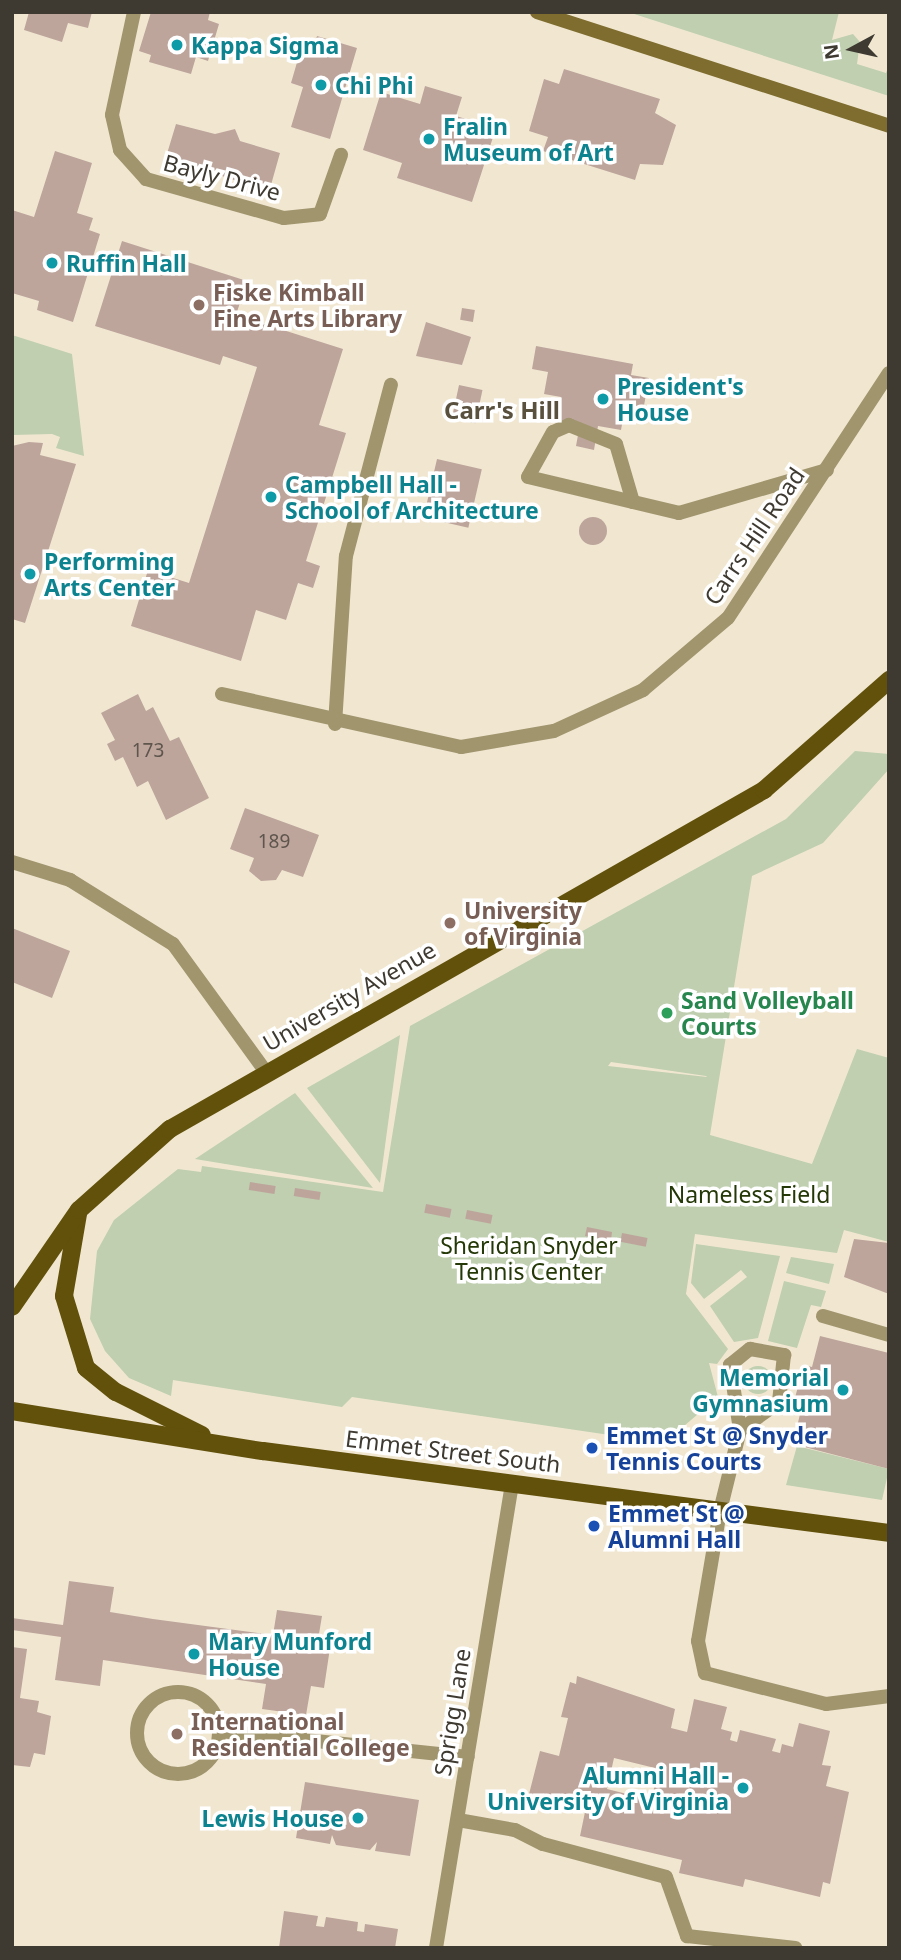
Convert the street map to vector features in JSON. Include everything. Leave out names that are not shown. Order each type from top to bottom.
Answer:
[{"type":"main road","points":[[537,12],[889,126]]},
{"type":"main road","name":"University Avenue","points":[[12,1307],[79,1210],[170,1129],[764,790],[889,680]]},
{"type":"main road","points":[[79,1210],[64,1296],[86,1368],[116,1392],[217,1443]]},
{"type":"main road","name":"Emmet Street South","points":[[12,1411],[217,1443],[889,1533]]},
{"type":"street","name":"Bayly Drive","points":[[134,12],[112,115],[120,150],[146,179],[284,218],[320,214],[341,155]]},
{"type":"street","name":"Carrs Hill Road","points":[[222,694],[335,724],[461,747],[554,731],[643,690],[728,618],[889,373]]},
{"type":"street","points":[[335,724],[346,556],[391,385]]},
{"type":"street","points":[[633,502],[616,444],[569,425],[553,432],[528,477],[679,513],[827,470]]},
{"type":"street","points":[[12,862],[70,880],[173,944],[266,1072]]},
{"type":"street","points":[[823,1316],[889,1335]]},
{"type":"street","points":[[740,1430],[774,1411],[784,1355],[750,1349],[730,1365],[740,1430],[720,1511],[698,1641],[705,1673],[827,1704],[889,1696]]},
{"type":"street","name":"Sprigg Lane","points":[[436,1948],[512,1483]]},
{"type":"street","points":[[174,1691],[210,1706],[220,1731],[203,1767],[177,1775],[150,1765],[137,1740],[142,1713],[174,1691]]},
{"type":"street","points":[[220,1731],[468,1757]]},
{"type":"street","points":[[458,1820],[515,1830],[543,1844],[666,1877],[687,1936],[795,1948]]},
{"type":"green space","points":[[628,12],[839,12],[832,40],[853,34],[860,42],[857,64],[886,73],[889,65],[889,96]]},
{"type":"green space","points":[[12,335],[72,354],[84,456],[56,448],[60,437],[52,434],[12,435]]},
{"type":"green space","name":"Sheridan Snyder Tennis Center","points":[[855,751],[889,754],[889,769],[823,843],[752,876],[710,1135],[812,1164],[857,1049],[889,1058],[889,1242],[844,1230],[837,1253],[695,1234],[686,1294],[728,1349],[717,1364],[709,1363],[718,1397],[664,1443],[352,1397],[342,1407],[173,1380],[171,1396],[129,1378],[105,1351],[90,1319],[97,1251],[114,1220],[178,1169],[201,1172],[202,1166],[383,1192],[410,1026],[786,819]],"holes":[[[611,1062],[707,1077],[608,1066]]]},
{"type":"green space","points":[[400,1035],[380,1183],[307,1088]]},
{"type":"green space","points":[[295,1093],[373,1188],[195,1159]]},
{"type":"green space","points":[[696,1244],[780,1256],[758,1338],[734,1342],[710,1306],[747,1277],[741,1270],[704,1299],[691,1283]]},
{"type":"green space","points":[[791,1257],[834,1264],[829,1284],[786,1273]]},
{"type":"green space","points":[[784,1281],[826,1291],[821,1307],[811,1305],[797,1348],[768,1341]]},
{"type":"green space","points":[[758,1366],[768,1370],[772,1380],[768,1390],[758,1394],[748,1390],[744,1380],[748,1370]]},
{"type":"green space","points":[[797,1446],[889,1469],[882,1500],[786,1485]]},
{"type":"building","points":[[29,12],[92,12],[88,28],[68,23],[62,42],[24,30]]},
{"type":"building","name":"Kappa Sigma","points":[[151,12],[210,12],[208,20],[219,24],[208,61],[196,57],[191,74],[149,62],[151,55],[139,51]]},
{"type":"building","name":"Chi Phi","points":[[317,36],[357,48],[330,139],[291,127],[303,87],[291,83],[300,52],[311,56]]},
{"type":"building","points":[[564,69],[660,99],[655,113],[676,125],[663,165],[640,164],[635,180],[543,151],[548,137],[529,131],[544,79],[559,84]]},
{"type":"building","name":"Fralin Museum of Art","points":[[425,86],[462,97],[456,116],[496,128],[472,202],[397,178],[402,163],[363,150],[381,92],[420,104]]},
{"type":"building","points":[[176,124],[215,134],[235,129],[240,141],[280,153],[269,192],[166,157]]},
{"type":"building","name":"Ruffin Hall","points":[[55,151],[92,163],[77,213],[93,218],[89,230],[100,234],[73,322],[37,310],[39,301],[12,293],[12,210],[34,217]]},
{"type":"building","name":"Campbell Hall - School of Architecture","points":[[122,241],[247,281],[236,315],[343,349],[319,425],[346,433],[306,561],[320,566],[313,588],[298,583],[286,620],[256,610],[241,661],[131,626],[148,570],[189,583],[257,367],[223,356],[220,365],[95,326]]},
{"type":"building","points":[[462,308],[475,310],[473,322],[460,320]]},
{"type":"building","points":[[426,322],[471,337],[462,365],[416,356]]},
{"type":"building","name":"President's House","points":[[536,346],[633,364],[631,375],[649,378],[641,422],[623,419],[621,430],[598,426],[594,450],[576,446],[580,424],[557,420],[561,397],[544,394],[548,372],[532,369]]},
{"type":"building","points":[[459,385],[482,390],[475,423],[452,418]]},
{"type":"building","points":[[29,442],[43,443],[40,455],[76,464],[25,623],[12,619],[12,446]]},
{"type":"building","points":[[437,459],[482,469],[468,528],[424,517]]},
{"type":"building","points":[[593,517],[603,521],[607,531],[603,541],[593,545],[583,541],[579,531],[583,521]]},
{"type":"building","points":[[138,694],[146,711],[153,707],[170,741],[179,737],[209,798],[166,820],[148,781],[137,787],[123,757],[115,761],[107,744],[115,740],[101,713]]},
{"type":"building","points":[[245,808],[319,835],[303,877],[282,870],[276,880],[261,881],[249,871],[254,858],[230,849]]},
{"type":"building","points":[[12,928],[70,951],[52,998],[12,982]]},
{"type":"building","points":[[250,1182],[276,1186],[274,1194],[249,1190]]},
{"type":"building","points":[[295,1188],[321,1192],[319,1200],[294,1196]]},
{"type":"building","points":[[426,1204],[452,1209],[450,1218],[424,1213]]},
{"type":"building","points":[[467,1210],[493,1215],[491,1224],[465,1219]]},
{"type":"building","points":[[587,1227],[612,1232],[611,1240],[585,1236]]},
{"type":"building","points":[[622,1233],[648,1238],[646,1247],[620,1242]]},
{"type":"building","points":[[854,1239],[889,1243],[889,1294],[844,1277]]},
{"type":"building","name":"Memorial Gymnasium","points":[[820,1336],[889,1353],[889,1469],[793,1444],[800,1414],[791,1412],[804,1365],[812,1367]]},
{"type":"building","name":"Mary Munford House","points":[[69,1581],[114,1587],[110,1612],[153,1619],[273,1635],[277,1610],[322,1616],[317,1646],[330,1648],[324,1688],[311,1686],[306,1715],[262,1709],[266,1684],[103,1660],[100,1686],[55,1680],[61,1637],[12,1630],[12,1618],[63,1625]]},
{"type":"building","points":[[12,1647],[27,1649],[20,1698],[39,1701],[37,1712],[51,1716],[45,1755],[34,1753],[30,1767],[12,1765]]},
{"type":"building","name":"Alumni Hall - University of Virginia","points":[[577,1676],[675,1709],[671,1728],[687,1732],[694,1699],[727,1707],[721,1729],[732,1732],[730,1740],[737,1742],[740,1730],[776,1739],[772,1751],[780,1753],[782,1744],[793,1747],[799,1723],[830,1731],[822,1765],[831,1766],[826,1786],[849,1792],[830,1884],[823,1882],[820,1897],[745,1879],[743,1887],[679,1873],[682,1860],[580,1836],[585,1812],[528,1798],[540,1751],[559,1756],[568,1718],[561,1717],[570,1682],[576,1684]],"holes":[[[614,1758],[659,1769],[651,1800],[607,1789]]]},
{"type":"building","name":"Lewis House","points":[[305,1782],[419,1800],[410,1856],[375,1851],[377,1842],[370,1850],[336,1845],[332,1835],[330,1844],[296,1838]]},
{"type":"building","points":[[284,1911],[318,1916],[316,1926],[324,1927],[326,1917],[358,1922],[357,1931],[364,1932],[365,1924],[398,1929],[395,1948],[279,1948]]},
{"type":"place","name":"Kappa Sigma","points":[[177,45]]},
{"type":"place","name":"Chi Phi","points":[[321,85]]},
{"type":"place","name":"Fralin Museum of Art","points":[[429,139]]},
{"type":"place","name":"Ruffin Hall","points":[[52,263]]},
{"type":"place","name":"Fiske Kimball Fine Arts Library","points":[[199,305]]},
{"type":"place","name":"President's House","points":[[603,399]]},
{"type":"place","name":"Campbell Hall - School of Architecture","points":[[271,497]]},
{"type":"place","name":"Performing Arts Center","points":[[30,574]]},
{"type":"place","name":"University of Virginia","points":[[450,923]]},
{"type":"place","name":"Sand Volleyball Courts","points":[[667,1013]]},
{"type":"place","name":"Memorial Gymnasium","points":[[843,1390]]},
{"type":"place","name":"Emmet St @ Snyder Tennis Courts","points":[[592,1448]]},
{"type":"place","name":"Emmet St @ Alumni Hall","points":[[594,1526]]},
{"type":"place","name":"Mary Munford House","points":[[194,1654]]},
{"type":"place","name":"International Residential College","points":[[177,1734]]},
{"type":"place","name":"Alumni Hall - University of Virginia","points":[[743,1788]]},
{"type":"place","name":"Lewis House","points":[[358,1818]]},
{"type":"district","name":"Carr's Hill","points":[[502,410]]},
{"type":"park label","name":"Nameless Field","points":[[749,1194]]}]
